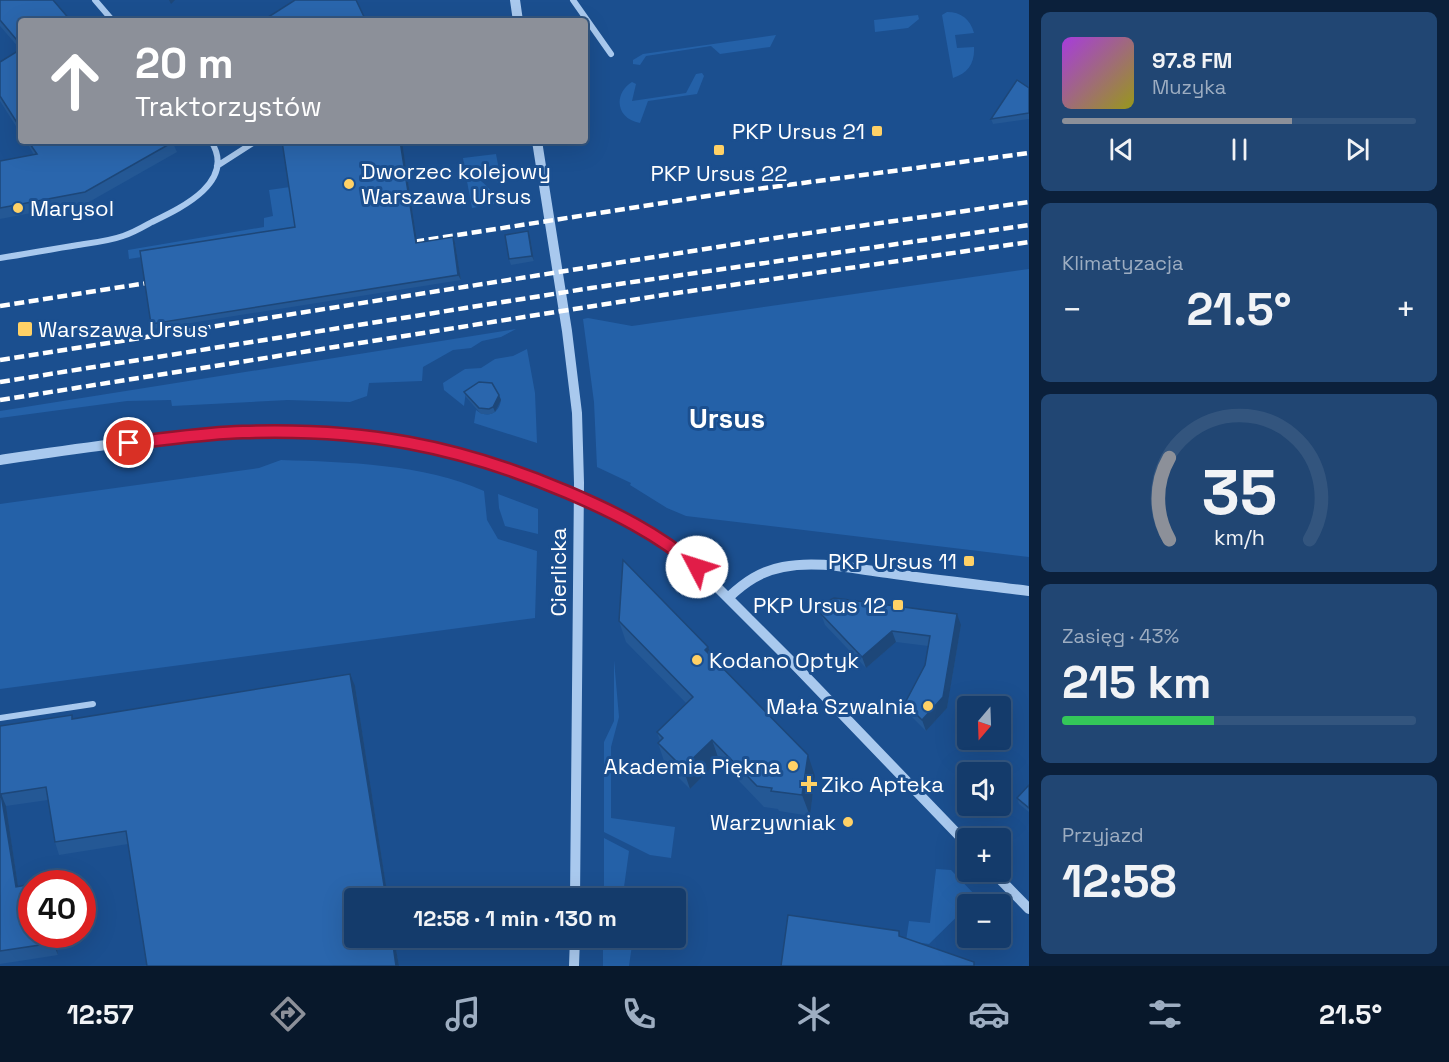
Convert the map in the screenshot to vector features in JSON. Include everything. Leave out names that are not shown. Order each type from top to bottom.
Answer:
[{"type":"street","points":[[95,0],[110,18]]},
{"type":"street","points":[[515,0],[518,18]]},
{"type":"street","points":[[573,0],[586,18]]},
{"type":"street","points":[[588,21],[611,54]]},
{"type":"street","points":[[0,258],[123,236],[175,211],[193,200],[212,180],[217,166],[212,144]]},
{"type":"street","points":[[217,166],[251,144]]},
{"type":"street","name":"Cierlicka","points":[[537,144],[577,413],[579,483],[575,888]]},
{"type":"street","points":[[0,460],[85,447],[240,432],[306,431],[372,436],[433,446],[507,468],[606,510],[648,531],[674,548],[729,597],[957,834]]},
{"type":"street","points":[[729,597],[749,579],[781,567],[801,565],[840,567],[1029,591]]},
{"type":"street","points":[[0,718],[93,704]]},
{"type":"street","points":[[1003,882],[1029,909]]},
{"type":"street","points":[[574,966],[575,948]]},
{"type":"shaded area","points":[[947,12],[957,13],[964,17],[974,33],[955,35],[957,48],[974,47],[974,53],[970,67],[953,78],[942,15]]},
{"type":"shaded area","points":[[918,15],[919,19],[908,28],[875,32],[874,20]]},
{"type":"shaded area","points":[[776,35],[770,47],[720,54],[711,46],[646,56],[640,65],[633,64],[633,60],[643,54]]},
{"type":"shaded area","points":[[702,73],[704,76],[697,94],[648,101],[640,123],[626,117],[622,111],[620,99],[622,93],[632,82],[636,84],[632,101],[686,93],[696,74]]},
{"type":"shaded area","points":[[496,154],[502,186],[482,168],[464,165],[463,158]]},
{"type":"shaded area","points":[[466,176],[482,182],[500,203],[472,208]]},
{"type":"shaded area","points":[[290,187],[297,233],[129,259],[128,250],[264,227],[264,218],[273,216],[269,190]]},
{"type":"shaded area","points":[[1029,269],[1029,557],[686,516],[667,508],[630,485],[631,483],[597,467],[594,402],[583,319],[632,326]]},
{"type":"shaded area","points":[[516,329],[501,337],[482,341],[471,348],[453,350],[423,367],[422,381],[369,383],[367,396],[350,402],[288,400],[172,406],[171,400],[127,401],[0,418],[0,411]]},
{"type":"shaded area","points":[[527,349],[535,393],[537,443],[474,423],[476,410],[484,414],[492,414],[498,409],[501,400],[494,388],[466,391],[464,406],[444,390],[443,383],[465,369],[481,368],[495,359],[513,356]]},
{"type":"shaded area","points":[[281,460],[384,466],[411,470],[461,482],[484,491],[487,520],[498,539],[537,551],[535,618],[0,689],[0,504],[259,468]]},
{"type":"shaded area","points":[[498,494],[538,509],[538,534],[505,526],[499,508]]},
{"type":"shaded area","points":[[614,660],[619,717],[611,747],[611,818],[675,827],[671,858],[650,855],[604,832],[604,742],[614,721]]},
{"type":"shaded area","points":[[604,838],[629,851],[624,887],[634,888],[604,888]]},
{"type":"shaded area","points":[[936,869],[951,870],[957,876],[957,882],[963,882],[974,894],[957,894],[957,917],[929,944],[906,941],[909,921],[930,923]]},
{"type":"shaded area","points":[[603,948],[632,948],[629,966],[603,966]]},
{"type":"building","points":[[0,0],[53,0],[68,18],[18,18],[18,41],[0,20]]},
{"type":"building","points":[[295,0],[356,0],[365,18],[267,18]]},
{"type":"building","points":[[18,51],[18,124],[0,96],[0,62]]},
{"type":"building","points":[[1017,80],[1029,88],[1029,113],[991,119]]},
{"type":"building","points":[[30,144],[169,144],[85,192],[0,208],[0,161],[37,154]]},
{"type":"building","points":[[282,144],[400,144],[416,243],[453,237],[458,275],[151,324],[140,251],[295,227]]},
{"type":"building","points":[[528,231],[532,256],[509,259],[505,235]]},
{"type":"building","points":[[479,382],[492,383],[499,395],[493,407],[489,409],[479,408],[464,392]]},
{"type":"building","points":[[623,560],[708,647],[705,650],[808,755],[802,795],[771,791],[772,788],[757,786],[712,740],[683,768],[658,743],[663,738],[657,732],[693,697],[619,621]]},
{"type":"building","points":[[834,598],[957,614],[943,697],[922,720],[905,703],[925,665],[930,636],[892,631],[862,657],[821,614],[824,603]]},
{"type":"building","points":[[350,674],[384,888],[344,888],[344,948],[393,948],[396,966],[147,966],[126,831],[55,842],[46,787],[1,794],[16,887],[18,887],[18,948],[20,948],[0,951],[0,726],[72,715],[72,719]]},
{"type":"building","points":[[1029,785],[1029,808],[1017,798]]},
{"type":"building","points":[[788,915],[899,931],[899,936],[974,962],[974,966],[781,966]]},
{"type":"railway","points":[[400,244],[727,193],[1029,153]]},
{"type":"railway","points":[[0,360],[788,236],[1029,202]]},
{"type":"railway","points":[[0,382],[591,288],[1029,225]]},
{"type":"railway","points":[[0,400],[663,295],[1029,242]]},
{"type":"railway","points":[[0,306],[160,281]]},
{"type":"place","name":"PKP Ursus 21","points":[[877,131]]},
{"type":"place","name":"PKP Ursus 22","points":[[719,150]]},
{"type":"place","name":"Dworzec kolejowy Warszawa Ursus","points":[[349,184]]},
{"type":"place","name":"Marysol","points":[[18,208]]},
{"type":"place","name":"Warszawa Ursus","points":[[25,329]]},
{"type":"place","name":"PKP Ursus 11","points":[[969,561]]},
{"type":"place","name":"PKP Ursus 12","points":[[898,605]]},
{"type":"place","name":"Kodano Optyk","points":[[697,660]]},
{"type":"place","name":"Mała Szwalnia","points":[[928,706]]},
{"type":"place","name":"Akademia Piękna","points":[[793,766]]},
{"type":"place","name":"Ziko Apteka","points":[[809,784]]},
{"type":"place","name":"Warzywniak","points":[[848,822]]},
{"type":"district","name":"Ursus","points":[[727,418]]},
{"type":"route","points":[[129,443],[240,432],[306,431],[372,436],[433,446],[507,468],[589,502],[648,531],[697,567]]}]
